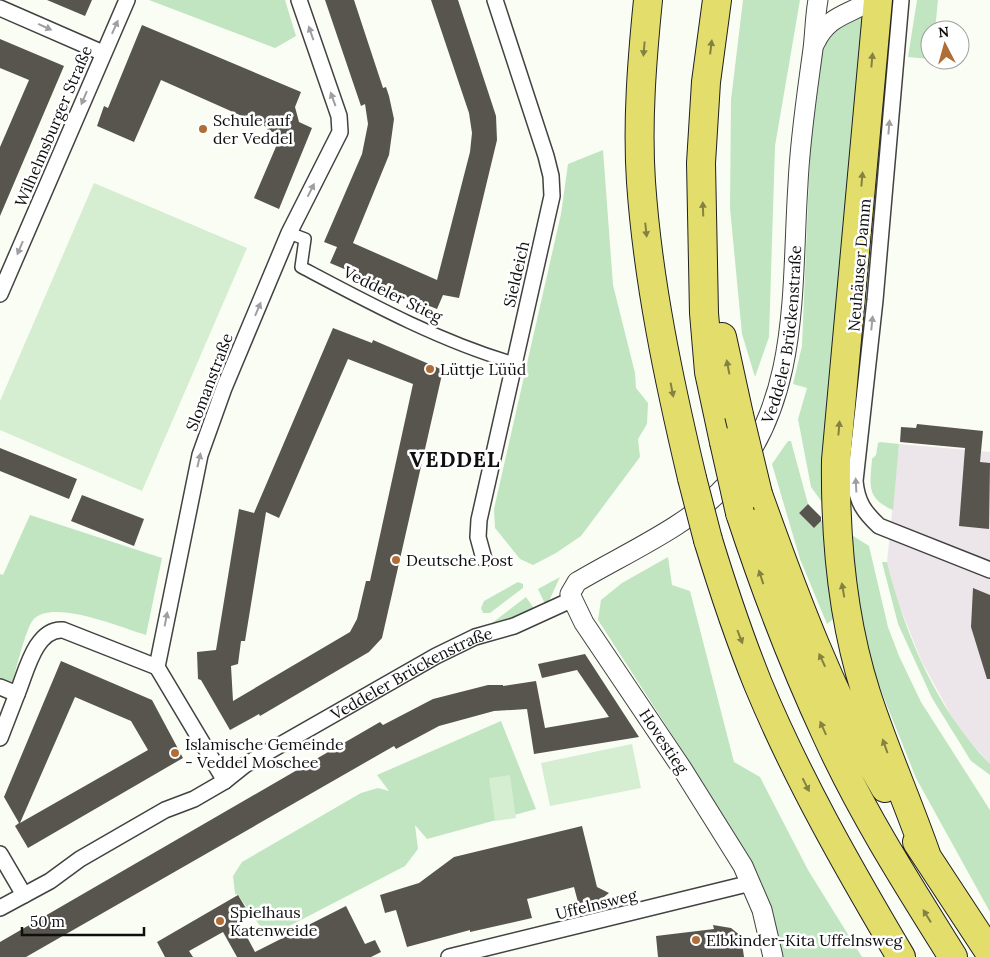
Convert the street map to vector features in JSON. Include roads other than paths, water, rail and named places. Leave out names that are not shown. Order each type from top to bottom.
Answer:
[{"type":"highway","points":[[648,0],[640,83],[641,181],[651,280],[674,404],[708,540],[731,614],[771,711],[822,815],[901,957]]},
{"type":"highway","points":[[717,0],[706,82],[701,163],[704,313],[709,372],[724,442],[749,503],[851,724],[882,782],[927,857],[990,953]]},
{"type":"highway","points":[[878,0],[836,460],[836,507],[840,574],[852,642],[866,692],[927,857]]},
{"type":"highway","points":[[704,257],[717,306],[728,368],[739,414],[749,503],[768,598],[827,738],[896,865],[953,957]]},
{"type":"street","name":"Wilhelmsburger Straße","points":[[0,294],[127,0]]},
{"type":"street","name":"Slomanstraße","points":[[157,667],[200,455],[224,388],[289,233],[340,132],[339,116],[299,0]]},
{"type":"street","name":"Sieldeich","points":[[484,559],[479,544],[477,528],[550,208],[552,185],[531,103],[495,0]]},
{"type":"street","name":"Veddeler Brückenstraße","points":[[0,908],[50,882],[80,859],[165,810],[194,799],[225,781],[245,765],[436,656],[475,637],[514,626],[571,600],[570,591],[574,584],[692,515],[725,486],[757,441],[782,380],[789,341],[800,136],[818,0]]},
{"type":"street","name":"Veddeler Brückenstraße","points":[[813,46],[820,32],[829,22],[871,0]]},
{"type":"street","name":"Neuhäuser Damm","points":[[901,0],[875,300],[855,481],[860,504],[879,526],[990,570]]},
{"type":"street","points":[[0,8],[103,53]]},
{"type":"street","name":"Veddeler Stieg","points":[[289,233],[305,239],[301,267],[384,311],[514,363]]},
{"type":"street","name":"Hovestieg","points":[[571,600],[584,623],[686,774],[743,866],[762,910],[773,957]]},
{"type":"street","points":[[0,738],[39,641],[47,633],[63,630],[157,667],[225,781]]},
{"type":"street","points":[[0,687],[17,694]]},
{"type":"street","points":[[0,854],[24,895]]},
{"type":"street","name":"Uffelnsweg","points":[[450,957],[751,883]]},
{"type":"place","name":"Schule auf der Veddel","points":[[203,129]]},
{"type":"place","name":"Lüttje Lüüd","points":[[430,369]]},
{"type":"place","name":"Deutsche Post","points":[[396,560]]},
{"type":"place","name":"Islamische Gemeinde - Veddel Moschee","points":[[175,753]]},
{"type":"place","name":"Spielhaus Katenweide","points":[[220,921]]},
{"type":"place","name":"Elbkinder-Kita Uffelnsweg","points":[[696,940]]},
{"type":"district","name":"VEDDEL","points":[[455,459]]}]
